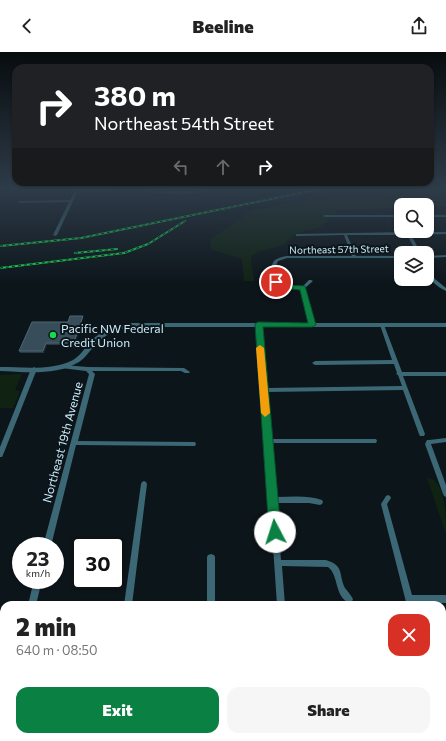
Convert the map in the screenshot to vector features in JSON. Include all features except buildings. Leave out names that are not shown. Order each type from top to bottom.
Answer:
[{"type":"street","points":[[55,236],[63,220]]},
{"type":"street","points":[[297,235],[394,233]]},
{"type":"street","points":[[434,233],[446,233]]},
{"type":"street","points":[[345,234],[354,257]]},
{"type":"street","points":[[434,256],[446,256]]},
{"type":"street","name":"Northeast 57th Street","points":[[303,288],[284,287],[277,284],[273,265],[277,260],[288,257],[394,257]]},
{"type":"street","points":[[311,281],[303,288],[312,325]]},
{"type":"street","points":[[434,281],[446,290]]},
{"type":"street","points":[[258,324],[281,601]]},
{"type":"street","points":[[0,369],[34,369],[63,366],[79,358],[103,334],[131,325],[446,325]]},
{"type":"street","points":[[382,325],[422,434]]},
{"type":"street","points":[[315,363],[395,362]]},
{"type":"street","name":"Northeast 19th Avenue","points":[[49,537],[92,374],[88,369],[63,366]]},
{"type":"street","points":[[0,455],[34,369]]},
{"type":"street","points":[[88,369],[182,369],[186,372]]},
{"type":"street","points":[[399,374],[446,374]]},
{"type":"street","points":[[264,390],[404,388]]},
{"type":"street","points":[[446,440],[432,441],[428,444],[446,494]]},
{"type":"street","points":[[268,441],[374,441]]},
{"type":"street","points":[[74,443],[193,444]]},
{"type":"street","points":[[129,601],[144,484]]},
{"type":"street","points":[[388,498],[384,504],[409,599],[425,601]]},
{"type":"street","points":[[272,500],[309,500],[320,502]]},
{"type":"street","points":[[211,601],[212,557]]},
{"type":"street","points":[[278,563],[326,563],[332,565],[336,570],[340,586],[349,599]]},
{"type":"street","points":[[33,601],[36,589]]},
{"type":"green space","points":[[238,220],[328,220],[321,227],[298,233],[289,239],[284,245],[258,252],[252,256],[251,260],[254,281],[244,281],[242,259],[213,250],[210,247],[211,239]]},
{"type":"green space","points":[[22,374],[15,390],[20,391],[13,408],[0,408],[0,375]]},
{"type":"green space","points":[[427,478],[433,480],[438,485],[444,500],[446,534]]},
{"type":"railway","points":[[0,246],[81,238],[168,220]]},
{"type":"railway","points":[[0,268],[124,253],[148,244],[185,221]]},
{"type":"railway","points":[[75,253],[117,249]]},
{"type":"slow traffic","points":[[260,348],[265,413]]},
{"type":"place","name":"Pacific NW Federal Credit Union","points":[[53,335]]},
{"type":"route","points":[[275,532],[258,324],[312,325],[305,291],[303,288],[279,286],[276,282]]}]
